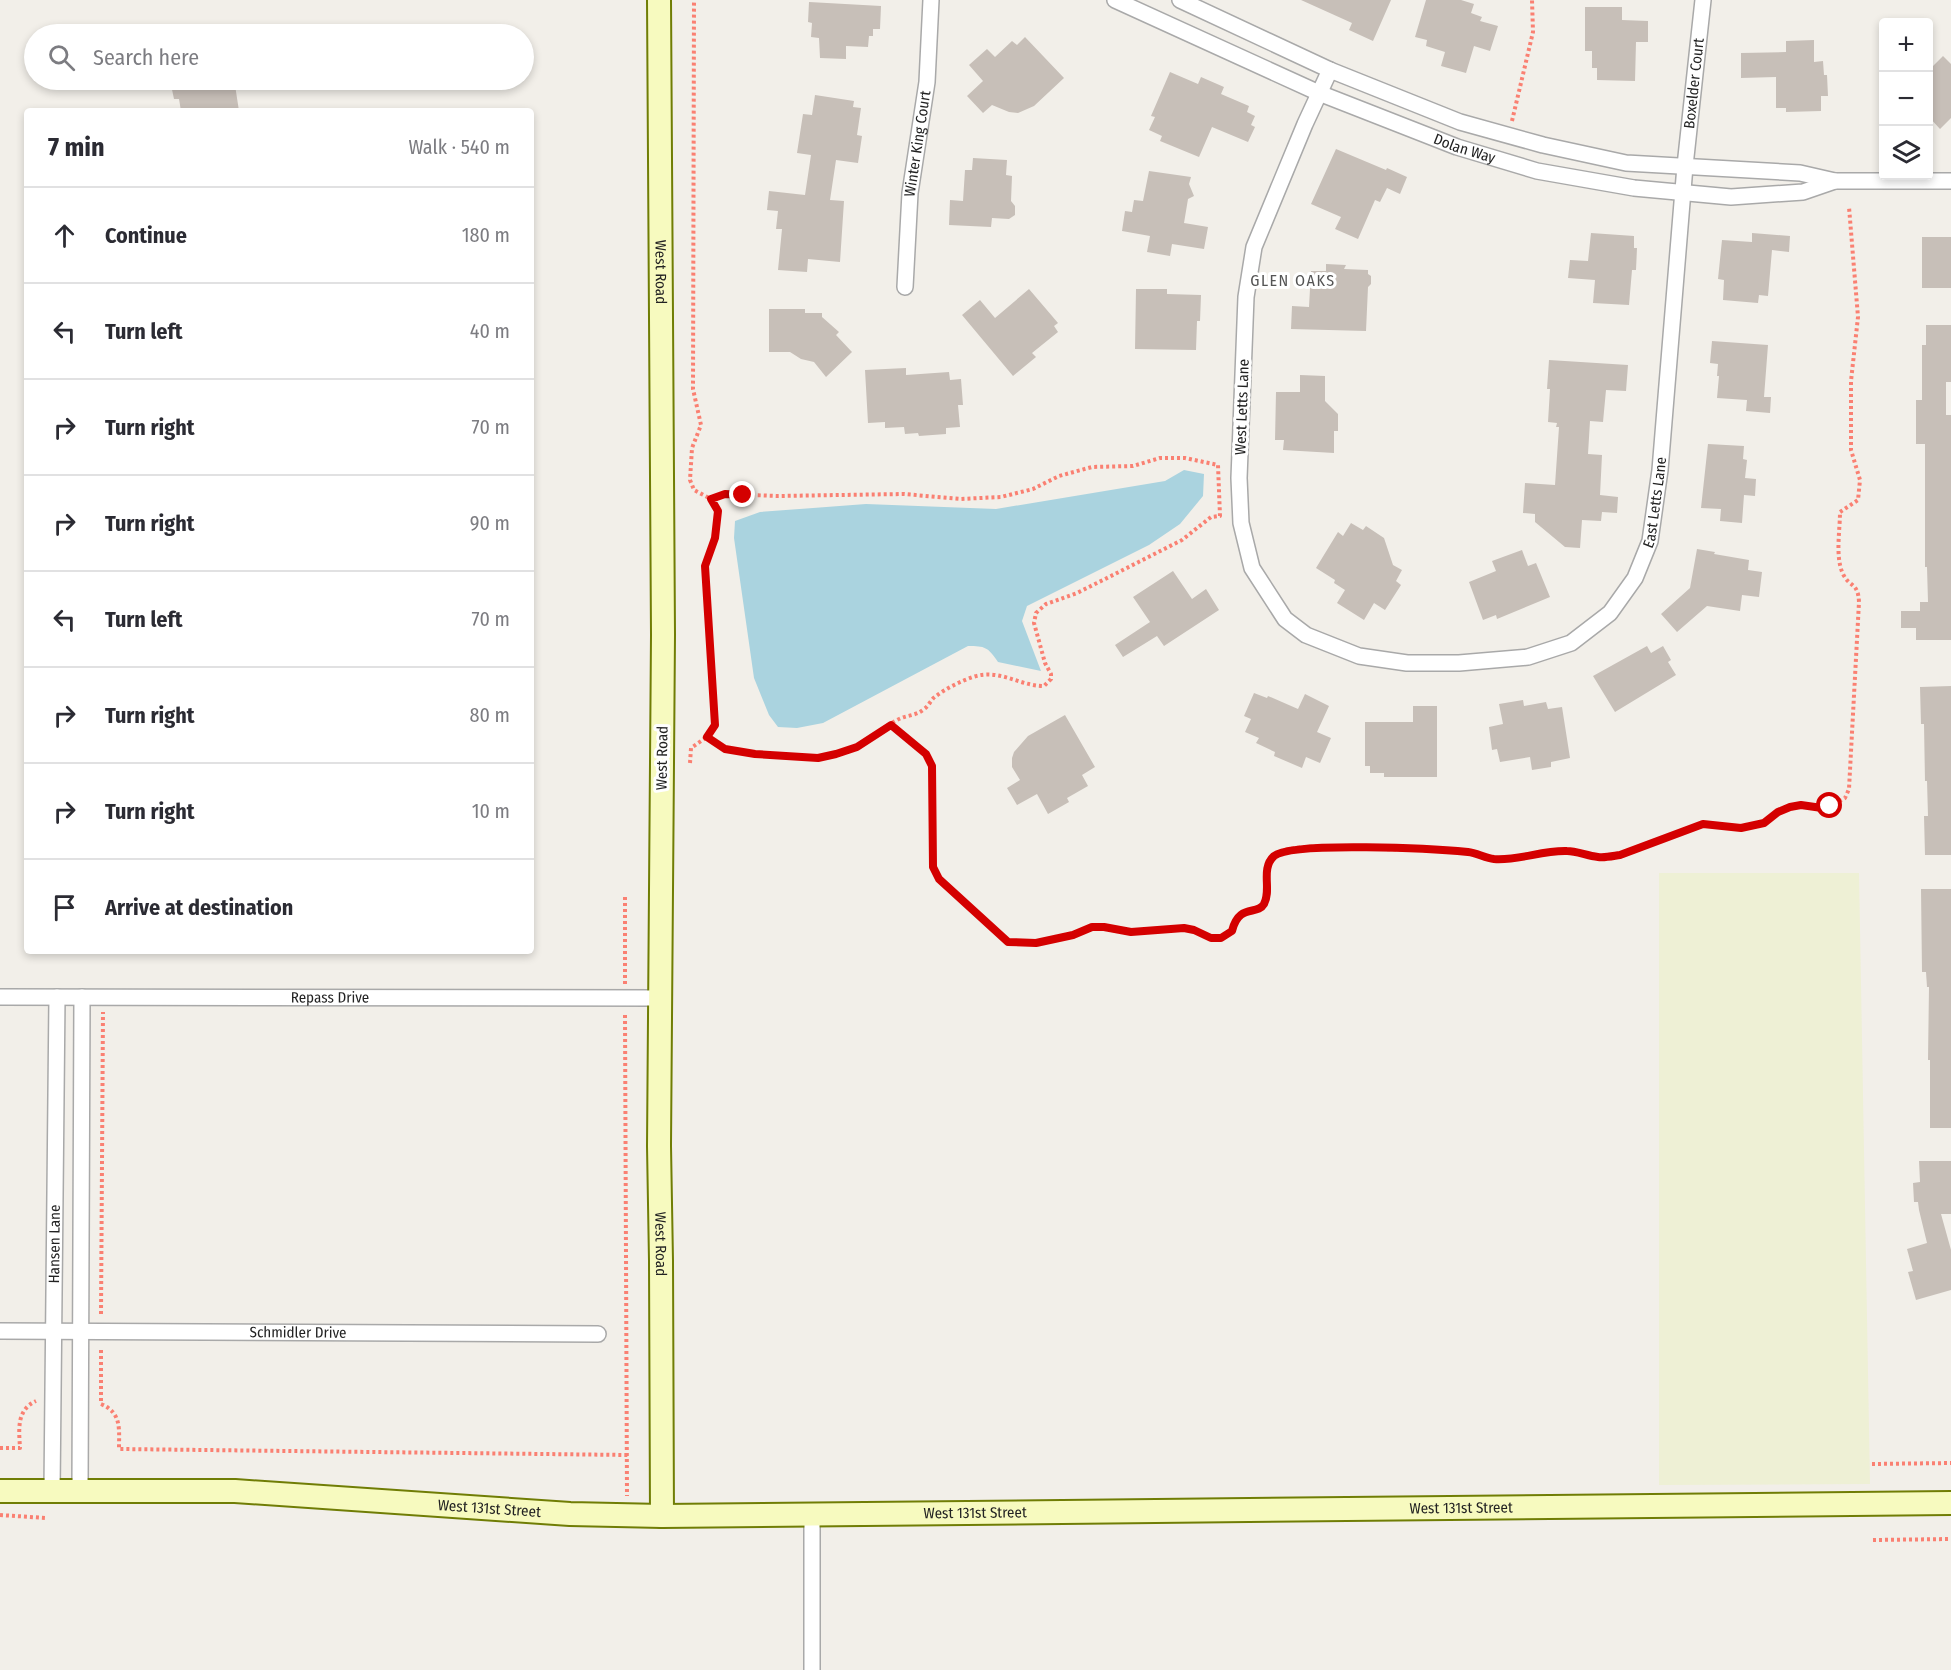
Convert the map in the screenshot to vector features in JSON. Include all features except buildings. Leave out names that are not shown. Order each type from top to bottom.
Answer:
[{"type":"street","name":"West Road","points":[[659,0],[663,635],[659,1146],[662,1516]]},
{"type":"street","name":"Winter King Court","points":[[905,287],[910,193],[927,82],[931,0]]},
{"type":"street","name":"Dolan Way","points":[[1115,0],[1319,93],[1457,147],[1537,171],[1634,188],[1731,197],[1803,192],[1835,181]]},
{"type":"street","name":"Dolan Way","points":[[1180,0],[1330,70],[1460,122],[1533,142],[1626,163],[1800,173],[1835,181],[1951,182]]},
{"type":"street","name":"Boxelder Court","points":[[1685,166],[1703,0]]},
{"type":"street","name":"West Letts Lane","points":[[1330,70],[1254,247],[1246,297],[1239,478],[1241,523],[1252,568],[1285,619],[1306,635],[1359,656],[1407,663]]},
{"type":"street","name":"East Letts Lane","points":[[1407,663],[1459,663],[1528,657],[1571,643],[1610,613],[1635,578],[1650,541],[1659,470],[1685,166]]},
{"type":"street","name":"Repass Drive","points":[[0,997],[660,998]]},
{"type":"street","name":"Hansen Lane","points":[[52,1490],[57,997]]},
{"type":"street","name":"Hansen Lane","points":[[80,1490],[82,997]]},
{"type":"street","name":"Schmidler Drive","points":[[0,1331],[597,1334]]},
{"type":"street","name":"West 131st Street","points":[[0,1491],[235,1491],[570,1514],[662,1516],[1951,1503]]},
{"type":"street","points":[[812,1515],[812,1670]]},
{"type":"path","points":[[690,763],[691,748],[707,737],[715,725],[705,566],[715,538],[718,511],[711,499],[694,490],[690,480],[692,448],[701,425],[693,389],[694,0]]},
{"type":"path","points":[[1512,122],[1533,32],[1532,0]]},
{"type":"path","points":[[891,725],[926,754],[932,766],[933,867],[939,879],[1008,942],[1018,943],[1036,943],[1073,935],[1092,927],[1131,932],[1184,928],[1211,938],[1227,936],[1232,931],[1234,923],[1244,912],[1260,908],[1264,903],[1267,869],[1270,861],[1280,852],[1293,849],[1338,847],[1433,851],[1470,853],[1493,859],[1509,859],[1567,850],[1607,857],[1620,855],[1703,824],[1741,828],[1764,823],[1778,812],[1790,807],[1801,805],[1822,808],[1836,804],[1845,798],[1850,789],[1859,602],[1859,592],[1844,575],[1840,562],[1840,512],[1858,500],[1860,490],[1860,480],[1851,450],[1851,381],[1858,317],[1850,207]]},
{"type":"path","points":[[707,737],[725,749],[755,754],[818,758],[857,747],[900,718],[913,716],[926,708],[934,697],[973,677],[985,674],[1000,675],[1031,686],[1044,686],[1048,683],[1051,674],[1045,663],[1034,623],[1036,613],[1046,604],[1077,593],[1182,540],[1211,517],[1220,516],[1218,465],[1185,458],[1160,458],[1133,466],[1092,467],[1059,477],[1033,489],[991,497],[960,499],[904,494],[777,496],[725,494],[711,499]]},
{"type":"path","points":[[625,897],[627,1496]]},
{"type":"path","points":[[101,1314],[103,997]]},
{"type":"path","points":[[101,1350],[101,1404],[114,1411],[117,1420],[119,1449],[628,1455]]},
{"type":"path","points":[[0,1448],[20,1448],[19,1424],[22,1413],[33,1402],[38,1401],[38,1390]]},
{"type":"path","points":[[1872,1464],[1951,1463]]},
{"type":"path","points":[[0,1515],[46,1518]]},
{"type":"path","points":[[1873,1540],[1951,1539]]},
{"type":"green space","points":[[1659,873],[1859,873],[1870,1484],[1659,1485]]},
{"type":"water","points":[[1184,470],[1204,474],[1203,496],[1180,524],[1149,545],[1027,606],[1022,621],[1041,671],[998,662],[986,648],[968,646],[823,723],[797,728],[778,727],[769,715],[754,678],[734,538],[735,521],[760,512],[866,504],[996,509],[1165,481]]},
{"type":"district","name":"GLEN OAKS","points":[[1293,280]]},
{"type":"route","points":[[743,495],[725,494],[711,499],[718,511],[715,538],[705,566],[715,725],[707,737],[725,749],[755,754],[818,758],[857,747],[891,725],[926,754],[932,766],[933,867],[935,872],[939,879],[1008,942],[1036,943],[1073,935],[1092,927],[1131,932],[1184,928],[1211,938],[1221,938],[1232,931],[1234,923],[1244,912],[1260,908],[1266,895],[1267,869],[1270,861],[1280,852],[1293,849],[1338,847],[1445,851],[1470,853],[1493,859],[1509,859],[1567,850],[1607,857],[1620,855],[1691,826],[1703,824],[1741,828],[1764,823],[1778,812],[1790,807],[1830,806]]}]
